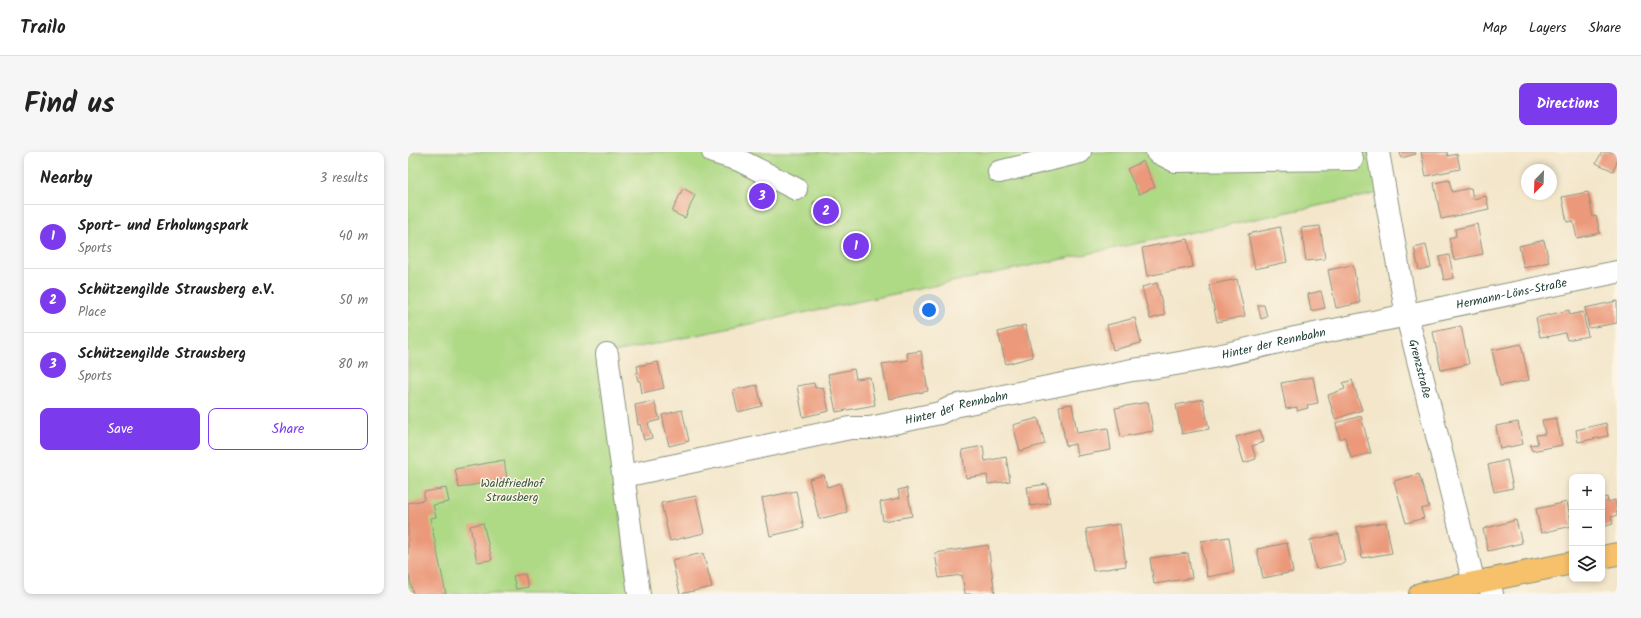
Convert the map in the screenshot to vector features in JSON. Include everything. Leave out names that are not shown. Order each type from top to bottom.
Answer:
[{"type":"main road","points":[[1605,556],[1617,554]]},
{"type":"main road","points":[[1420,594],[1485,586],[1569,564]]},
{"type":"street","points":[[713,152],[739,160],[796,189]]},
{"type":"street","points":[[999,172],[1080,152]]},
{"type":"street","points":[[1157,152],[1175,160],[1352,159]]},
{"type":"street","name":"Grenzstraße","points":[[1378,152],[1406,316],[1485,586]]},
{"type":"street","name":"Hermann-Löns-Straße","points":[[1406,316],[1617,272]]},
{"type":"street","name":"Hinter der Rennbahn","points":[[624,476],[850,428],[870,428],[940,413],[954,406],[1132,370],[1162,366],[1228,353],[1406,316]]},
{"type":"street","points":[[607,354],[639,594]]},
{"type":"green space","name":"Waldfriedhof Strausberg","points":[[408,152],[1372,152],[1380,193],[601,355],[630,594],[408,594]]},
{"type":"building","points":[[1400,152],[1415,152],[1416,154],[1401,158]]},
{"type":"building","points":[[1421,152],[1447,152],[1448,156],[1457,154],[1460,169],[1426,176]]},
{"type":"building","points":[[1602,152],[1612,152],[1617,154],[1617,163],[1613,171],[1596,163]]},
{"type":"building","points":[[1143,161],[1155,187],[1139,194],[1127,169]]},
{"type":"building","points":[[1449,180],[1452,192],[1471,188],[1473,199],[1486,196],[1489,209],[1441,219],[1434,183]]},
{"type":"building","points":[[683,188],[695,195],[685,218],[672,212]]},
{"type":"building","points":[[1588,192],[1593,217],[1596,216],[1600,233],[1577,238],[1573,221],[1567,222],[1562,197]]},
{"type":"building","points":[[835,198],[839,220],[817,225],[813,202]]},
{"type":"building","points":[[1477,224],[1483,254],[1454,260],[1449,238],[1456,236],[1455,229]]},
{"type":"building","points":[[1320,226],[1325,259],[1306,261],[1301,228]]},
{"type":"building","points":[[1280,227],[1287,262],[1255,269],[1248,234]]},
{"type":"building","points":[[1188,239],[1193,267],[1147,276],[1142,248]]},
{"type":"building","points":[[1544,240],[1549,262],[1524,268],[1519,246]]},
{"type":"building","points":[[1426,245],[1431,267],[1419,270],[1414,248]]},
{"type":"building","points":[[1449,255],[1454,278],[1444,280],[1439,257]]},
{"type":"building","points":[[1353,265],[1360,303],[1336,308],[1328,270]]},
{"type":"building","points":[[1237,279],[1245,316],[1217,322],[1209,285]]},
{"type":"building","points":[[1157,283],[1165,315],[1150,319],[1142,287]]},
{"type":"building","points":[[1321,291],[1325,308],[1311,311],[1308,294]]},
{"type":"building","points":[[1617,301],[1617,323],[1589,328],[1585,308]]},
{"type":"building","points":[[1258,305],[1264,305],[1267,317],[1261,319]]},
{"type":"building","points":[[1569,310],[1570,315],[1583,312],[1588,336],[1567,340],[1565,333],[1540,337],[1536,318]]},
{"type":"building","points":[[1135,318],[1141,343],[1113,350],[1107,325]]},
{"type":"building","points":[[1025,325],[1033,357],[1006,364],[998,332]]},
{"type":"building","points":[[1461,326],[1469,364],[1441,370],[1433,332]]},
{"type":"building","points":[[1521,344],[1529,380],[1500,386],[1492,350]]},
{"type":"building","points":[[921,351],[928,391],[889,399],[882,364],[908,360],[907,353]]},
{"type":"building","points":[[658,362],[664,388],[642,393],[640,381],[638,381],[636,373],[638,373],[637,366]]},
{"type":"building","points":[[854,369],[856,379],[870,377],[875,405],[836,412],[828,374]]},
{"type":"building","points":[[1313,377],[1318,403],[1307,405],[1308,408],[1297,411],[1297,407],[1286,409],[1281,383]]},
{"type":"building","points":[[1352,380],[1362,410],[1335,419],[1328,395],[1345,389],[1343,383]]},
{"type":"building","points":[[814,383],[815,388],[823,387],[829,411],[803,417],[797,386]]},
{"type":"building","points":[[757,385],[762,406],[738,412],[733,390]]},
{"type":"building","points":[[1203,399],[1209,429],[1182,434],[1176,405]]},
{"type":"building","points":[[654,401],[660,420],[648,423],[652,438],[644,440],[640,424],[638,425],[635,405]]},
{"type":"building","points":[[1148,402],[1153,431],[1121,437],[1115,408]]},
{"type":"building","points":[[1072,404],[1077,433],[1108,428],[1111,450],[1077,456],[1075,444],[1066,446],[1059,406]]},
{"type":"building","points":[[682,410],[689,441],[669,446],[662,415]]},
{"type":"building","points":[[1361,416],[1371,453],[1351,458],[1345,437],[1340,439],[1336,423]]},
{"type":"building","points":[[1038,418],[1045,444],[1020,451],[1013,425]]},
{"type":"building","points":[[1556,418],[1562,445],[1532,451],[1530,445],[1538,444],[1536,435],[1545,434],[1542,420]]},
{"type":"building","points":[[1518,422],[1523,444],[1500,449],[1496,426]]},
{"type":"building","points":[[1606,423],[1608,436],[1578,442],[1576,430]]},
{"type":"building","points":[[1260,430],[1264,442],[1252,446],[1256,459],[1244,463],[1236,437]]},
{"type":"building","points":[[983,446],[985,461],[1006,457],[1010,481],[988,484],[987,475],[966,478],[962,450]]},
{"type":"building","points":[[504,460],[507,478],[459,488],[455,469]]},
{"type":"building","points":[[1507,460],[1513,488],[1494,492],[1488,465]]},
{"type":"building","points":[[1419,474],[1429,507],[1421,509],[1424,518],[1406,523],[1394,481]]},
{"type":"building","points":[[824,475],[827,487],[840,483],[847,512],[819,519],[809,479]]},
{"type":"building","points":[[1047,484],[1050,503],[1030,506],[1027,487]]},
{"type":"building","points":[[446,488],[449,502],[433,505],[436,517],[430,518],[446,594],[413,594],[408,572],[408,503],[424,500],[424,492]]},
{"type":"building","points":[[907,488],[912,516],[883,521],[880,502],[900,498],[898,490]]},
{"type":"building","points":[[796,491],[804,528],[770,536],[762,498]]},
{"type":"building","points":[[696,496],[704,533],[670,541],[661,503]]},
{"type":"building","points":[[1605,497],[1607,497],[1608,502],[1615,500],[1617,515],[1611,517],[1613,524],[1605,526],[1605,510]]},
{"type":"building","points":[[1567,502],[1569,512],[1569,527],[1541,533],[1536,509]]},
{"type":"building","points":[[1516,520],[1522,543],[1488,551],[1483,529]]},
{"type":"building","points":[[1386,522],[1392,553],[1362,558],[1357,527]]},
{"type":"building","points":[[483,523],[492,560],[477,562],[470,526]]},
{"type":"building","points":[[1120,524],[1126,566],[1093,571],[1086,529]]},
{"type":"building","points":[[1339,534],[1345,563],[1316,569],[1310,540]]},
{"type":"building","points":[[1229,537],[1234,572],[1207,577],[1201,541]]},
{"type":"building","points":[[1287,543],[1293,572],[1263,578],[1257,549]]},
{"type":"building","points":[[988,545],[995,594],[965,594],[962,575],[939,578],[935,553]]},
{"type":"building","points":[[703,553],[712,587],[680,594],[672,560]]},
{"type":"building","points":[[1188,553],[1192,578],[1154,584],[1150,558]]},
{"type":"building","points":[[525,574],[528,587],[516,589],[513,576]]},
{"type":"place","name":"Schützengilde Strausberg","points":[[762,196]]},
{"type":"place","name":"Schützengilde Strausberg e.V.","points":[[826,211]]},
{"type":"place","name":"Sport- und Erholungspark","points":[[856,246]]}]
